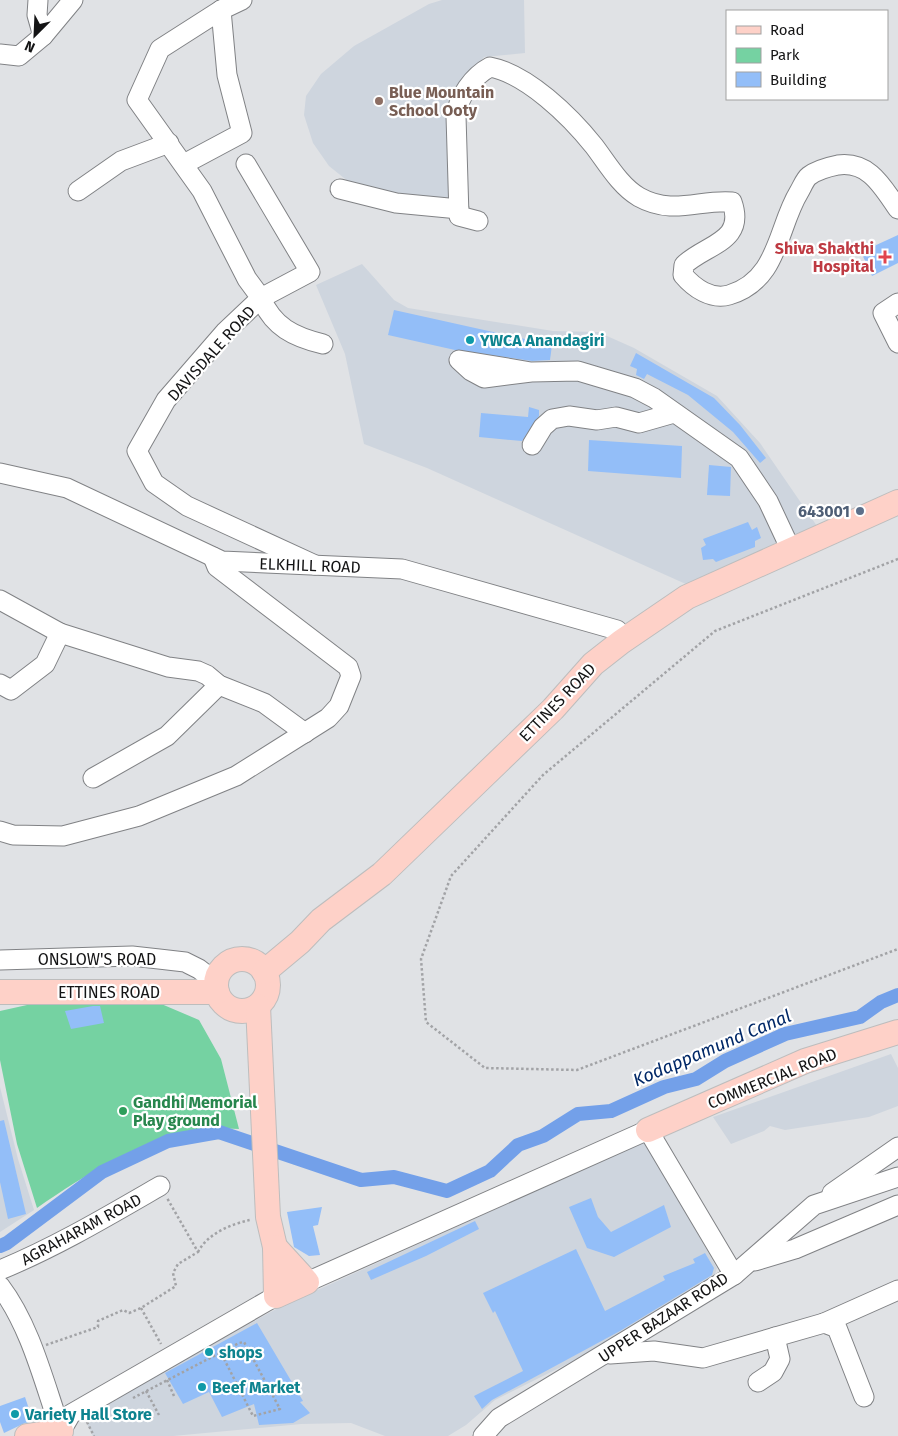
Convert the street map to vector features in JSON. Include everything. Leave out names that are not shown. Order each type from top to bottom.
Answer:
[{"type":"main road","name":"ETTINES ROAD","points":[[264,972],[300,942],[321,920],[382,874],[553,709],[593,664],[621,642],[687,596],[898,502]]},
{"type":"main road","points":[[236,960],[252,962],[264,972],[268,987],[263,1001],[258,1006],[242,1011],[234,1010],[220,999],[217,987],[222,969],[236,960]]},
{"type":"main road","name":"ETTINES ROAD","points":[[0,992],[217,987]]},
{"type":"main road","points":[[258,1006],[268,1217],[275,1247],[276,1296],[307,1282],[275,1247]]},
{"type":"main road","name":"COMMERCIAL ROAD","points":[[648,1130],[805,1061],[898,1033]]},
{"type":"main road","points":[[27,1436],[58,1433]]},
{"type":"street","points":[[38,0],[36,15],[43,36]]},
{"type":"street","points":[[0,54],[19,56],[43,36],[73,0]]},
{"type":"street","name":"DAVISDALE ROAD","points":[[242,0],[160,48],[137,100],[184,164],[220,224],[246,279],[261,298],[219,338],[166,400],[137,451],[154,483],[187,506],[314,565]]},
{"type":"street","points":[[184,164],[242,133],[227,75],[222,10]]},
{"type":"street","points":[[478,221],[459,216],[456,116],[458,104],[481,72],[490,67],[504,69],[526,82],[554,105],[588,139],[621,181],[639,197],[659,204],[683,208],[732,202],[736,214],[736,225],[717,245],[692,257],[684,265],[683,275],[694,287],[708,294],[724,296],[740,291],[758,276],[780,242],[797,196],[808,176],[827,167],[848,164],[873,174],[898,209]]},
{"type":"street","points":[[78,190],[121,161],[169,143]]},
{"type":"street","points":[[246,164],[310,272],[261,298],[268,316],[298,338],[323,344]]},
{"type":"street","points":[[340,190],[396,203],[459,209]]},
{"type":"street","points":[[898,303],[883,313],[898,343]]},
{"type":"street","points":[[531,372],[578,370],[634,388],[654,398],[739,458],[768,501],[791,550]]},
{"type":"street","points":[[532,444],[543,426],[552,420],[569,416],[597,420],[616,417],[639,423],[674,413]]},
{"type":"street","name":"ELKHILL ROAD","points":[[0,473],[67,488],[222,561],[402,569],[617,630],[621,642]]},
{"type":"street","points":[[0,831],[13,834],[64,836],[139,816],[236,776],[328,718],[339,706],[351,676],[348,667],[216,566],[213,557]]},
{"type":"street","points":[[0,600],[60,633],[168,667],[198,670],[218,684],[264,703],[305,733]]},
{"type":"street","points":[[0,684],[11,690],[45,664],[60,633]]},
{"type":"street","points":[[92,778],[166,736],[218,684]]},
{"type":"street","name":"ONSLOW'S ROAD","points":[[0,960],[132,956],[159,958],[185,962],[199,969],[217,987]]},
{"type":"street","points":[[307,1282],[648,1130]]},
{"type":"street","name":"UPPER BAZAAR ROAD","points":[[482,1436],[499,1418],[734,1275],[648,1130]]},
{"type":"street","points":[[734,1275],[814,1205],[898,1147]]},
{"type":"street","points":[[814,1205],[898,1177]]},
{"type":"street","name":"AGRAHARAM ROAD","points":[[0,1270],[30,1258],[93,1225],[160,1186]]},
{"type":"street","points":[[749,1263],[795,1249],[898,1205]]},
{"type":"street","points":[[0,1286],[7,1295],[33,1351],[58,1433]]},
{"type":"street","points":[[607,1354],[654,1351],[703,1358],[824,1323],[898,1290]]},
{"type":"street","points":[[58,1433],[71,1414],[168,1356],[276,1296]]},
{"type":"street","points":[[824,1323],[837,1328],[864,1397]]},
{"type":"street","points":[[758,1382],[773,1372],[780,1359],[775,1337]]},
{"type":"path","points":[[898,559],[715,631],[543,775],[451,876],[421,959],[426,1022],[485,1068],[577,1070],[898,949]]},
{"type":"path","points":[[160,1186],[198,1252]]},
{"type":"path","points":[[33,1351],[98,1328],[98,1321],[123,1310],[129,1313],[141,1308],[176,1286],[173,1273],[178,1264],[198,1252],[203,1242],[235,1223],[268,1217]]},
{"type":"path","points":[[141,1308],[168,1356]]},
{"type":"path","points":[[129,1400],[167,1380],[221,1353],[244,1342],[280,1409],[253,1416],[221,1353]]},
{"type":"path","points":[[167,1380],[174,1396]]},
{"type":"path","points":[[146,1392],[159,1415]]},
{"type":"path","points":[[86,1420],[94,1436]]},
{"type":"shaded area","name":"Blue Mountain School Ooty","points":[[442,0],[524,0],[525,53],[484,57],[462,85],[451,200],[382,192],[349,182],[329,166],[313,143],[304,115],[306,96],[321,74],[354,46],[429,4]]},
{"type":"shaded area","name":"YWCA Anandagiri","points":[[362,264],[394,300],[408,308],[553,331],[598,332],[634,348],[717,396],[760,443],[819,529],[688,585],[427,468],[364,444],[345,354],[316,285]]},
{"type":"shaded area","points":[[891,1054],[898,1068],[898,1106],[869,1117],[785,1130],[770,1126],[764,1131],[731,1144],[713,1117]]},
{"type":"shaded area","points":[[0,1087],[18,1159],[34,1210],[0,1232]]},
{"type":"shaded area","points":[[645,1141],[717,1268],[713,1280],[589,1353],[495,1400],[466,1425],[448,1436],[385,1436],[351,1423],[301,1424],[173,1436],[93,1436],[83,1416],[278,1308]]},
{"type":"green space","name":"Gandhi Memorial Play ground","points":[[109,999],[159,1003],[199,1020],[221,1059],[239,1129],[204,1129],[159,1140],[96,1170],[37,1208],[17,1144],[0,1060],[0,1011],[27,1005]]},
{"type":"building","points":[[898,235],[898,263],[872,276],[861,252]]},
{"type":"building","name":"YWCA Anandagiri","points":[[394,310],[552,345],[550,360],[532,361],[455,350],[388,335]]},
{"type":"building","points":[[636,353],[714,398],[740,425],[766,458],[760,463],[733,432],[688,395],[647,374],[644,379],[636,375],[637,369],[630,366]]},
{"type":"building","points":[[529,407],[539,410],[539,416],[522,441],[479,437],[481,413],[528,417]]},
{"type":"building","points":[[589,440],[682,446],[681,478],[588,471]]},
{"type":"building","points":[[709,465],[731,467],[730,496],[707,495]]},
{"type":"building","points":[[748,522],[752,530],[757,527],[761,538],[755,541],[755,547],[716,562],[713,559],[703,560],[701,548],[706,545],[703,539]]},
{"type":"building","points":[[100,1006],[104,1023],[71,1029],[65,1011]]},
{"type":"building","points":[[4,1120],[26,1214],[8,1219],[0,1182],[0,1121]]},
{"type":"building","points":[[591,1198],[598,1217],[611,1232],[664,1205],[671,1227],[614,1257],[587,1248],[569,1207]]},
{"type":"building","points":[[322,1207],[318,1225],[313,1226],[320,1255],[309,1256],[294,1247],[287,1212]]},
{"type":"building","points":[[475,1221],[479,1229],[426,1256],[371,1280],[367,1272]]},
{"type":"building","points":[[576,1249],[605,1311],[665,1280],[663,1276],[695,1263],[693,1259],[705,1253],[714,1268],[712,1275],[620,1331],[492,1400],[482,1409],[474,1396],[523,1371],[495,1311],[493,1313],[483,1293]]},
{"type":"building","points":[[257,1323],[303,1401],[300,1402],[310,1413],[293,1423],[259,1425],[254,1404],[222,1417],[209,1392],[183,1404],[165,1373]]},
{"type":"building","name":"Variety Hall Store","points":[[25,1397],[33,1421],[4,1433],[0,1422],[0,1406]]},
{"type":"waterway","name":"Kodappamund Canal","points":[[0,1246],[7,1243],[102,1172],[168,1141],[219,1132],[361,1180],[394,1177],[447,1191],[490,1171],[518,1145],[543,1136],[578,1114],[611,1111],[664,1087],[696,1079],[725,1061],[785,1034],[860,1017],[881,1002],[898,995]]},
{"type":"place","name":"Blue Mountain School Ooty","points":[[379,101]]},
{"type":"place","name":"Shiva Shakthi Hospital","points":[[885,257]]},
{"type":"place","name":"YWCA Anandagiri","points":[[470,340]]},
{"type":"place","name":"643001","points":[[860,511]]},
{"type":"place","name":"Gandhi Memorial Play ground","points":[[123,1111]]},
{"type":"place","name":"shops","points":[[209,1352]]},
{"type":"place","name":"Beef Market","points":[[202,1387]]},
{"type":"place","name":"Variety Hall Store","points":[[15,1414]]}]
